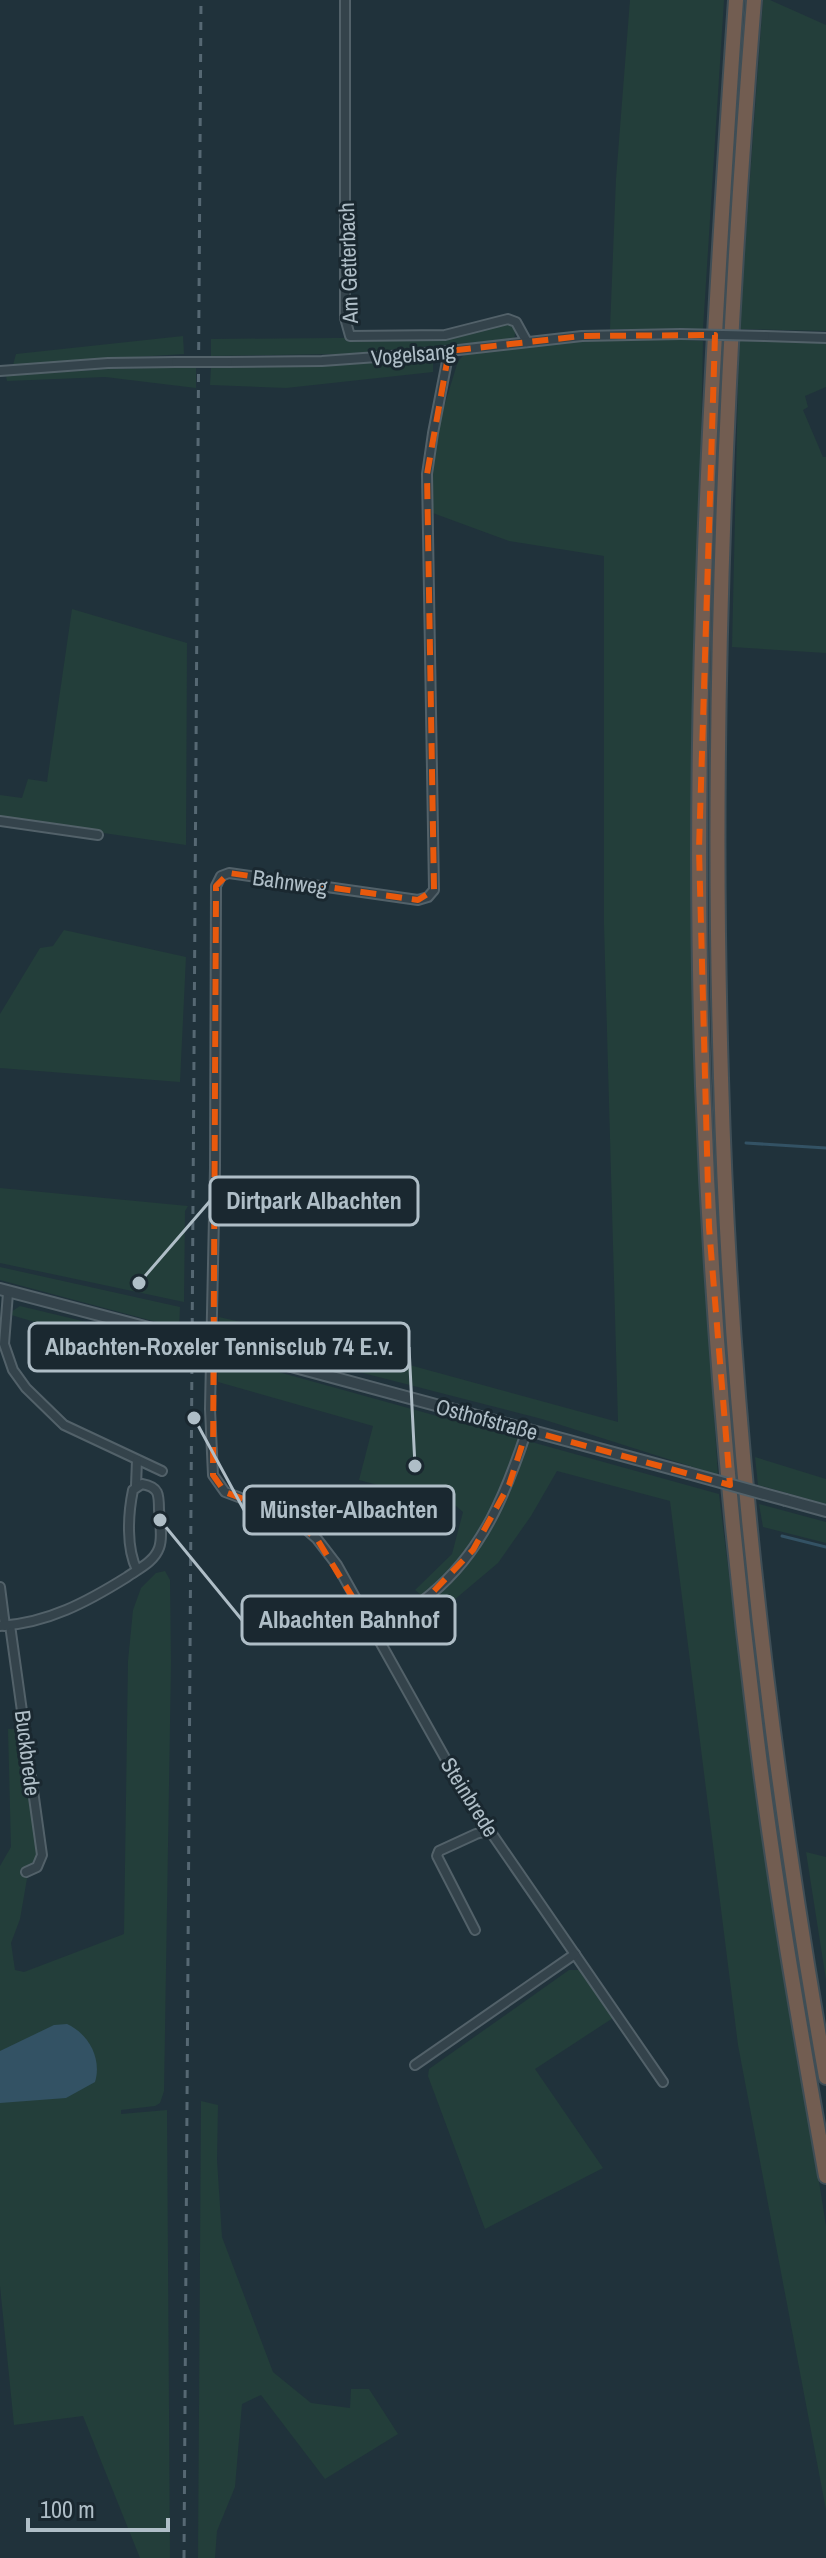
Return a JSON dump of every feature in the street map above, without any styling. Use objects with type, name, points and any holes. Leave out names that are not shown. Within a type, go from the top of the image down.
[{"type":"highway","points":[[736,0],[709,454],[702,646],[699,849],[705,1140],[720,1378],[747,1657],[777,1887],[826,2176]]},
{"type":"highway","points":[[754,0],[739,195],[720,618],[717,848],[721,1080],[737,1376],[752,1546],[773,1731],[826,2077]]},
{"type":"street","name":"Am Getterbach","points":[[345,0],[345,318],[350,336],[445,335],[508,319],[516,322],[527,342]]},
{"type":"street","name":"Vogelsang","points":[[0,371],[108,363],[322,361],[613,334],[826,338]]},
{"type":"street","name":"Bahnweg","points":[[225,1492],[213,1475],[210,1409],[216,886],[221,876],[229,873],[418,900],[428,897],[434,890],[427,474],[449,351]]},
{"type":"street","points":[[0,821],[98,835]]},
{"type":"street","points":[[3,1292],[2,1334],[7,1357],[26,1388],[64,1425],[162,1471]]},
{"type":"street","name":"Osthofstraße","points":[[3,1292],[232,1350],[826,1511]]},
{"type":"street","points":[[375,1634],[431,1594],[473,1550],[509,1485],[527,1430]]},
{"type":"street","points":[[137,1460],[136,1486],[131,1498],[130,1547],[137,1570]]},
{"type":"street","points":[[0,1587],[5,1626],[55,1616],[78,1606],[137,1570],[157,1552],[160,1540],[159,1495],[154,1487],[136,1486]]},
{"type":"street","name":"Steinbrede","points":[[225,1492],[288,1516],[317,1539],[337,1565],[468,1799],[663,2082]]},
{"type":"street","name":"Buckbrede","points":[[5,1626],[42,1855],[37,1867],[26,1872]]},
{"type":"street","points":[[475,1930],[437,1856],[439,1851],[490,1830]]},
{"type":"street","points":[[415,2065],[575,1954]]},
{"type":"highlighted area","points":[[715,335],[699,849],[709,1227],[730,1485],[527,1430],[509,1485],[473,1550],[431,1594],[375,1634],[317,1539],[288,1516],[225,1492],[213,1475],[216,886],[229,873],[418,900],[434,890],[427,474],[449,351],[582,336]]},
{"type":"green space","points":[[630,0],[724,0],[703,329],[610,329],[616,179]]},
{"type":"green space","points":[[763,0],[770,0],[826,25],[826,331],[739,329]]},
{"type":"green space","points":[[507,322],[516,329],[514,339],[343,354],[211,356],[211,339],[444,337]]},
{"type":"green space","points":[[183,336],[184,354],[13,365],[16,354]]},
{"type":"green space","points":[[646,338],[703,341],[693,847],[702,1227],[718,1475],[542,1419],[219,1336],[219,1317],[307,1337],[618,1422],[604,925],[604,556],[509,541],[430,512],[436,433],[458,361],[466,353]]},
{"type":"green space","points":[[739,341],[826,343],[826,387],[805,396],[808,407],[803,410],[823,457],[826,457],[826,653],[732,647]]},
{"type":"green space","points":[[433,357],[433,372],[286,388],[210,385],[211,367],[342,365]]},
{"type":"green space","points":[[196,367],[196,388],[105,377],[7,381],[6,376],[108,369]]},
{"type":"green space","points":[[72,609],[187,643],[186,845],[0,818],[0,795],[22,798],[28,779],[47,782]]},
{"type":"green space","points":[[64,930],[186,957],[180,1082],[0,1068],[0,1014],[40,948],[53,946]]},
{"type":"green space","points":[[0,1188],[188,1206],[185,1211],[184,1302],[0,1263]]},
{"type":"green space","points":[[0,1267],[180,1307],[179,1328],[0,1280]]},
{"type":"green space","points":[[20,1306],[178,1344],[177,1365],[8,1314]]},
{"type":"green space","points":[[217,1355],[719,1494],[749,1736],[826,2226],[826,2510],[738,2045],[670,1501],[557,1471],[531,1516],[498,1563],[441,1611],[415,1590],[452,1554],[463,1512],[456,1506],[359,1480],[373,1426],[218,1382]]},
{"type":"green space","points":[[755,1457],[826,1479],[826,1504],[758,1485]]},
{"type":"green space","points":[[759,1504],[826,1522],[826,1543],[763,1527]]},
{"type":"green space","points":[[165,1571],[170,1580],[171,1663],[164,2091],[160,2103],[155,2106],[121,2110],[121,2114],[167,2110],[170,2558],[140,2558],[83,2416],[14,2425],[0,2286],[0,1866],[11,1847],[8,1729],[20,1729],[37,1857],[29,1867],[20,1919],[11,1943],[15,1970],[24,1972],[124,1934],[128,1661],[133,1610],[141,1588],[156,1573]]},
{"type":"green space","points":[[806,1852],[826,1857],[826,1980]]},
{"type":"green space","points":[[569,1970],[579,1970],[613,2018],[535,2069],[603,2168],[485,2229],[428,2076],[429,2069]]},
{"type":"green space","points":[[201,2101],[218,2105],[217,2160],[222,2237],[273,2372],[311,2403],[350,2408],[351,2389],[369,2389],[398,2434],[325,2479],[261,2395],[242,2404],[235,2487],[217,2531],[215,2558],[198,2558]]},
{"type":"water","points":[[67,2024],[82,2034],[92,2048],[97,2065],[95,2082],[66,2098],[0,2103],[0,2051],[54,2025]]},
{"type":"waterway","points":[[746,1143],[826,1148]]},
{"type":"waterway","points":[[782,1536],[826,1547]]},
{"type":"railway","points":[[184,2558],[201,0]]},
{"type":"place","name":"Dirtpark Albachten","points":[[139,1283]]},
{"type":"place","name":"Münster-Albachten","points":[[194,1418]]},
{"type":"place","name":"Albachten-Roxeler Tennisclub 74 E.v.","points":[[415,1466]]},
{"type":"place","name":"Albachten Bahnhof","points":[[160,1520]]}]
